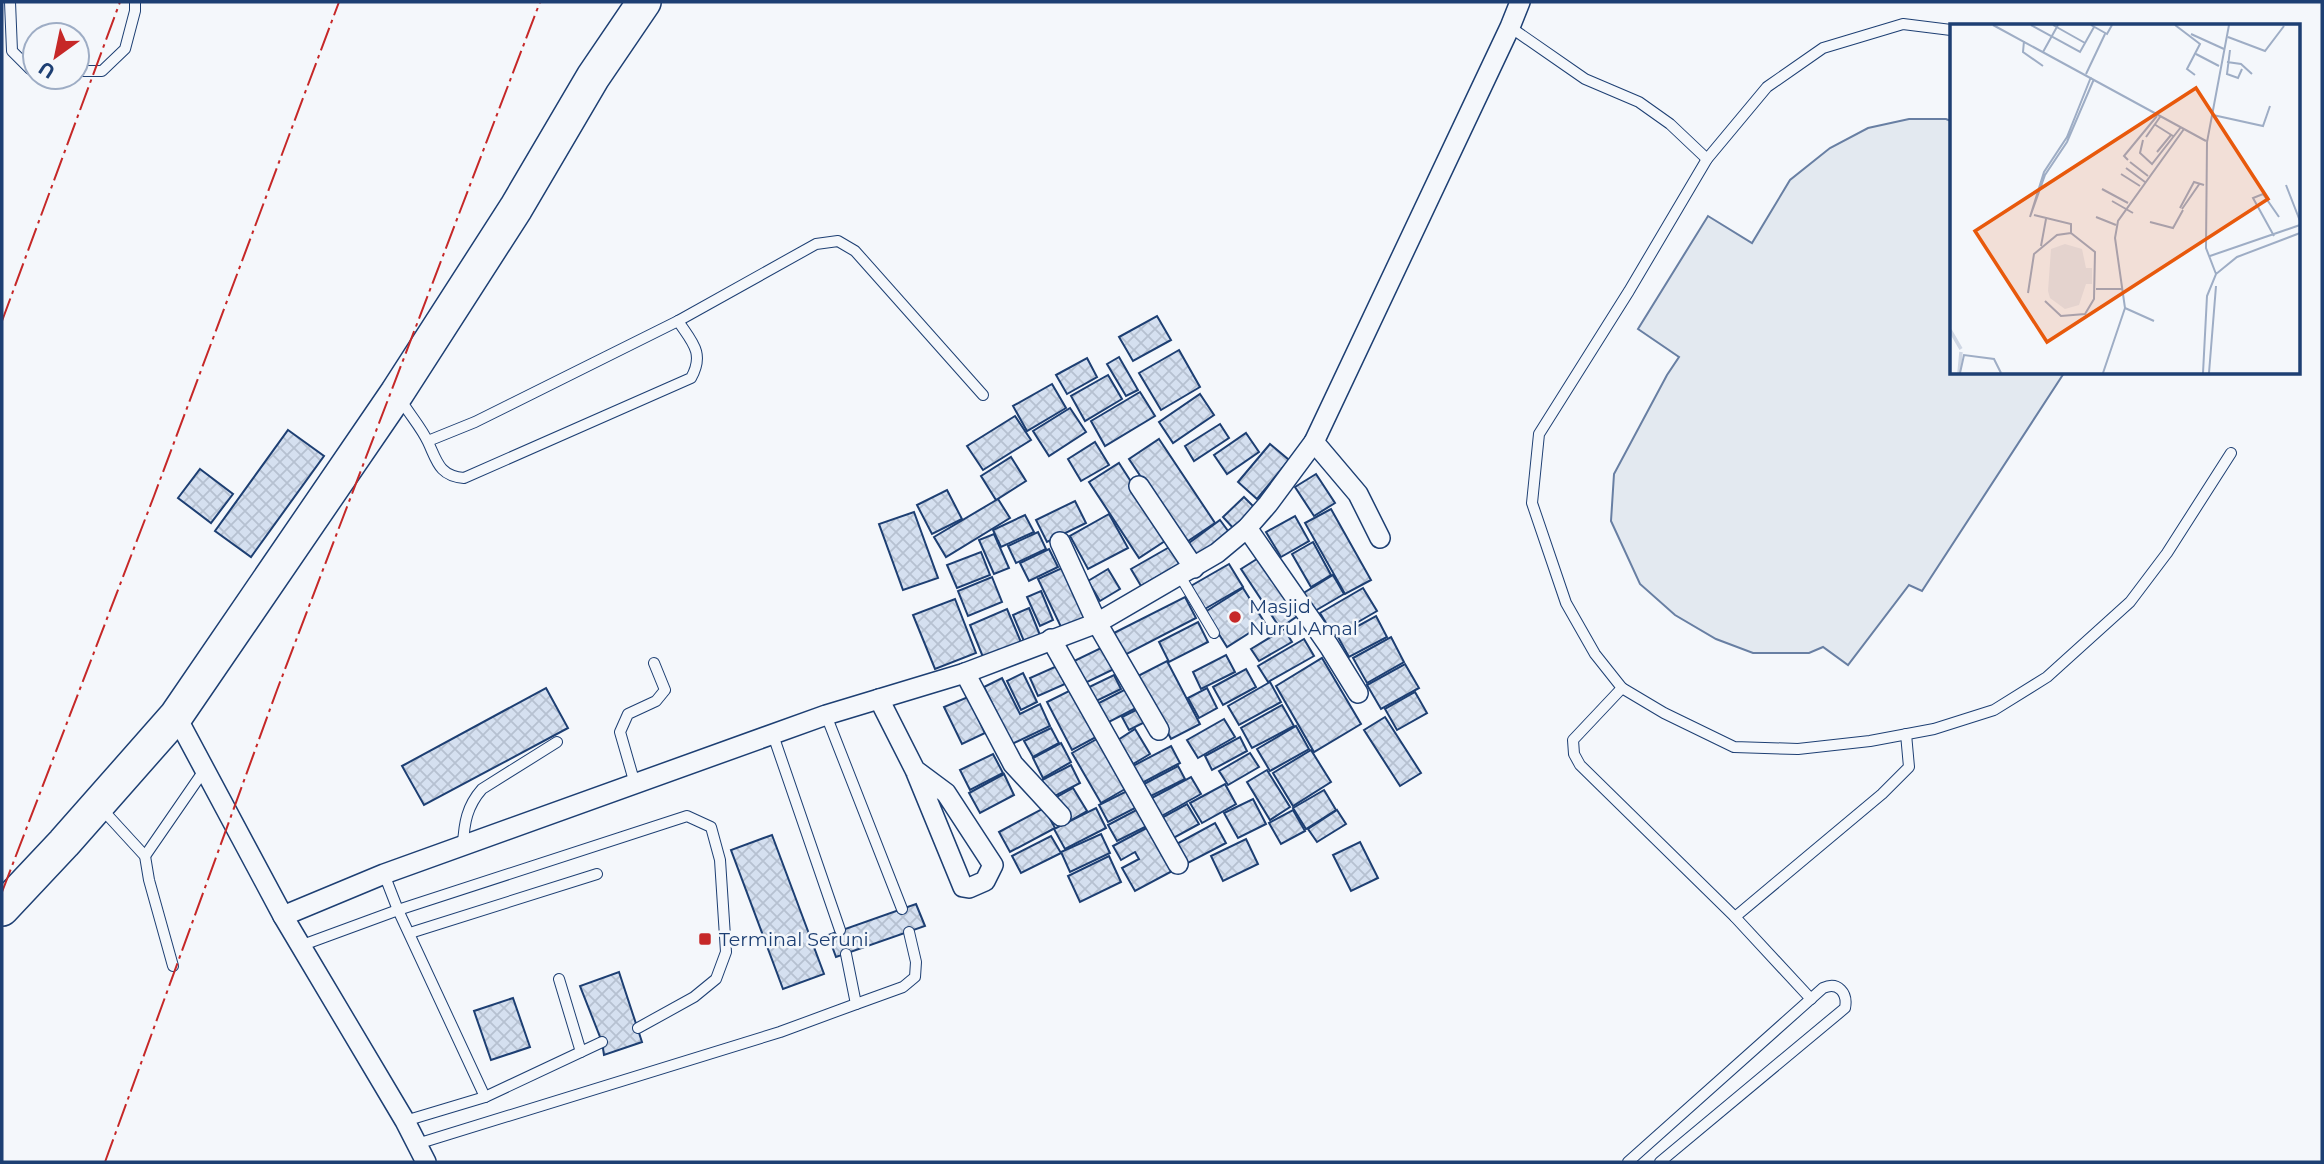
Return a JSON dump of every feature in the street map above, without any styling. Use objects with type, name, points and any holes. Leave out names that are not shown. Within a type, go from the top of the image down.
[{"type":"highway","points":[[6,897],[98,805],[176,716],[397,393],[516,208],[593,77],[644,2]]},
{"type":"street","points":[[283,916],[384,874],[826,715],[965,673],[1097,623],[1217,553],[1247,528],[1268,504],[1314,442],[1520,2]]},
{"type":"street","points":[[1314,442],[1358,494],[1380,538]]},
{"type":"street","points":[[1139,486],[1187,572]]},
{"type":"street","points":[[1247,528],[1359,692]]},
{"type":"street","points":[[1060,542],[1097,623],[1159,730]]},
{"type":"street","points":[[1051,639],[1178,864]]},
{"type":"street","points":[[965,673],[1013,764],[1061,816]]},
{"type":"street","points":[[879,699],[915,770],[964,887],[970,888],[985,881],[993,865],[961,814],[946,793],[915,770]]},
{"type":"street","points":[[176,716],[283,916],[405,1121],[426,1162]]},
{"type":"lane","points":[[10,2],[12,51],[21,60]]},
{"type":"lane","points":[[91,71],[102,71],[125,49],[135,2]]},
{"type":"lane","points":[[1950,30],[1903,24],[1823,48],[1767,87],[1707,159],[1629,291],[1539,434],[1532,503],[1566,603],[1595,654],[1622,688],[1664,713],[1734,747],[1798,748],[1870,741],[1934,729],[1994,710],[2047,677],[2130,602],[2167,553],[2231,453]]},
{"type":"lane","points":[[1510,27],[1585,79],[1639,102],[1670,124],[1707,159]]},
{"type":"lane","points":[[428,441],[475,422],[678,321],[816,244],[838,240],[855,251],[983,395]]},
{"type":"lane","points":[[397,393],[428,441],[432,456],[445,473],[464,478],[691,378],[698,365],[696,349],[678,321]]},
{"type":"lane","points":[[1187,572],[1214,633]]},
{"type":"lane","points":[[635,784],[620,732],[628,714],[656,701],[665,690],[654,663]]},
{"type":"lane","points":[[1622,688],[1573,740],[1574,754],[1580,765],[1735,917],[1811,999]]},
{"type":"lane","points":[[826,715],[902,909]]},
{"type":"lane","points":[[773,734],[840,930]]},
{"type":"lane","points":[[1735,917],[1882,794],[1909,767],[1906,734]]},
{"type":"lane","points":[[463,846],[464,818],[482,789],[557,742]]},
{"type":"lane","points":[[145,856],[205,769]]},
{"type":"lane","points":[[98,805],[145,856],[173,966]]},
{"type":"lane","points":[[300,946],[398,910],[687,816],[711,828],[720,860],[726,952],[716,979],[694,997],[638,1028]]},
{"type":"lane","points":[[384,874],[485,1097]]},
{"type":"lane","points":[[410,933],[597,874]]},
{"type":"lane","points":[[417,1144],[780,1032],[903,987],[915,977],[916,961],[909,932]]},
{"type":"lane","points":[[846,954],[856,1004]]},
{"type":"lane","points":[[559,979],[581,1052]]},
{"type":"lane","points":[[1628,1162],[1811,999],[1829,985],[1844,992],[1845,1008],[1660,1162]]},
{"type":"lane","points":[[405,1121],[485,1097],[602,1042]]},
{"type":"shaded area","points":[[1909,119],[1950,121],[1950,374],[2063,374],[1922,591],[1909,585],[1848,665],[1823,647],[1809,653],[1753,653],[1716,639],[1675,615],[1640,584],[1611,521],[1614,474],[1679,357],[1638,329],[1708,216],[1752,243],[1790,180],[1830,148],[1868,128]]},
{"type":"building","points":[[1157,316],[1171,340],[1133,361],[1119,337]]},
{"type":"building","points":[[1179,350],[1200,387],[1161,410],[1139,373]]},
{"type":"building","points":[[1119,357],[1138,390],[1126,396],[1107,364]]},
{"type":"building","points":[[1087,358],[1097,377],[1067,394],[1056,375]]},
{"type":"building","points":[[1108,375],[1122,399],[1085,421],[1071,396]]},
{"type":"building","points":[[1052,384],[1066,408],[1027,431],[1013,406]]},
{"type":"building","points":[[1140,392],[1155,416],[1105,446],[1091,421]]},
{"type":"building","points":[[1200,394],[1214,415],[1173,443],[1159,422]]},
{"type":"building","points":[[1070,408],[1086,432],[1049,456],[1033,431]]},
{"type":"building","points":[[1015,416],[1031,440],[983,470],[967,446]]},
{"type":"building","points":[[1220,424],[1229,438],[1194,461],[1185,446]]},
{"type":"building","points":[[288,430],[324,456],[251,557],[215,531]]},
{"type":"building","points":[[1246,433],[1259,452],[1227,474],[1214,455]]},
{"type":"building","points":[[1159,439],[1215,523],[1185,543],[1129,459]]},
{"type":"building","points":[[1095,442],[1109,465],[1081,481],[1068,459]]},
{"type":"building","points":[[1270,444],[1289,460],[1257,499],[1238,482]]},
{"type":"building","points":[[1011,457],[1026,481],[996,500],[981,476]]},
{"type":"building","points":[[1119,463],[1168,539],[1139,558],[1089,482]]},
{"type":"building","points":[[200,469],[233,494],[211,523],[178,498]]},
{"type":"building","points":[[1316,474],[1335,503],[1314,516],[1295,487]]},
{"type":"building","points":[[947,490],[962,519],[932,534],[917,505]]},
{"type":"building","points":[[1244,497],[1257,510],[1235,530],[1223,517]]},
{"type":"building","points":[[998,499],[1010,518],[946,557],[934,537]]},
{"type":"building","points":[[1075,501],[1086,523],[1047,542],[1036,520]]},
{"type":"building","points":[[1331,509],[1371,580],[1345,594],[1305,523]]},
{"type":"building","points":[[914,512],[938,578],[903,590],[879,524]]},
{"type":"building","points":[[1109,514],[1128,548],[1088,569],[1070,536]]},
{"type":"building","points":[[1025,515],[1034,532],[1001,547],[993,530]]},
{"type":"building","points":[[1295,516],[1309,541],[1281,557],[1266,532]]},
{"type":"building","points":[[1220,520],[1231,535],[1196,561],[1185,546]]},
{"type":"building","points":[[1038,532],[1046,549],[1016,563],[1008,546]]},
{"type":"building","points":[[994,534],[1009,568],[994,574],[979,540]]},
{"type":"building","points":[[1313,542],[1331,575],[1311,587],[1292,554]]},
{"type":"building","points":[[1173,545],[1183,562],[1141,586],[1131,569]]},
{"type":"building","points":[[1049,549],[1058,567],[1029,581],[1020,563]]},
{"type":"building","points":[[981,552],[990,575],[957,588],[947,565]]},
{"type":"building","points":[[1260,557],[1299,615],[1280,628],[1241,569]]},
{"type":"building","points":[[1229,564],[1243,587],[1203,610],[1189,587]]},
{"type":"building","points":[[1062,568],[1086,618],[1062,629],[1038,579]]},
{"type":"building","points":[[1108,569],[1120,589],[1100,601],[1088,581]]},
{"type":"building","points":[[1333,575],[1344,594],[1308,615],[1297,597]]},
{"type":"building","points":[[992,577],[1002,602],[968,616],[958,591]]},
{"type":"building","name":"Masjid Nurul Amal","points":[[1243,588],[1265,623],[1227,647],[1205,612]]},
{"type":"building","points":[[1363,588],[1377,611],[1334,636],[1320,613]]},
{"type":"building","points":[[1041,591],[1053,620],[1040,626],[1027,597]]},
{"type":"building","points":[[1185,597],[1196,618],[1119,658],[1108,636]]},
{"type":"building","points":[[955,599],[976,653],[935,669],[913,615]]},
{"type":"building","points":[[1029,608],[1042,640],[1026,646],[1013,615]]},
{"type":"building","points":[[1007,609],[1023,647],[985,662],[970,625]]},
{"type":"building","points":[[1376,616],[1387,637],[1349,657],[1338,637]]},
{"type":"building","points":[[1198,622],[1208,642],[1169,662],[1159,642]]},
{"type":"building","points":[[1284,629],[1292,642],[1259,661],[1251,649]]},
{"type":"building","points":[[1391,637],[1404,662],[1367,683],[1353,658]]},
{"type":"building","points":[[1304,639],[1314,656],[1268,682],[1258,666]]},
{"type":"building","points":[[1103,647],[1114,669],[1081,685],[1070,663]]},
{"type":"building","points":[[1226,655],[1235,672],[1201,689],[1193,672]]},
{"type":"building","points":[[1322,658],[1361,724],[1314,752],[1276,686]]},
{"type":"building","points":[[1167,661],[1200,724],[1171,739],[1138,676]]},
{"type":"building","points":[[1405,664],[1419,688],[1381,709],[1367,685]]},
{"type":"building","points":[[1057,666],[1065,684],[1038,696],[1030,678]]},
{"type":"building","points":[[1246,669],[1256,687],[1223,705],[1213,687]]},
{"type":"building","points":[[1023,673],[1037,702],[1021,710],[1007,681]]},
{"type":"building","points":[[1114,675],[1121,689],[1090,704],[1083,690]]},
{"type":"building","points":[[1002,678],[1020,714],[1040,704],[1050,726],[1012,744],[984,687]]},
{"type":"building","points":[[1270,682],[1281,702],[1239,725],[1228,706]]},
{"type":"building","points":[[546,688],[568,728],[424,805],[402,766]]},
{"type":"building","points":[[1128,688],[1138,707],[1107,723],[1097,704]]},
{"type":"building","points":[[1207,688],[1217,708],[1199,718],[1188,698]]},
{"type":"building","points":[[1073,689],[1098,736],[1072,750],[1047,702]]},
{"type":"building","points":[[1415,692],[1427,713],[1397,730],[1385,709]]},
{"type":"building","points":[[968,697],[985,733],[962,744],[944,707]]},
{"type":"building","points":[[1282,705],[1294,726],[1252,748],[1241,728]]},
{"type":"building","points":[[1144,706],[1151,719],[1129,730],[1122,717]]},
{"type":"building","points":[[1385,717],[1421,773],[1400,786],[1364,730]]},
{"type":"building","points":[[1224,719],[1235,737],[1198,758],[1187,740]]},
{"type":"building","points":[[1296,726],[1309,749],[1270,771],[1257,749]]},
{"type":"building","points":[[1051,728],[1059,743],[1033,757],[1024,741]]},
{"type":"building","points":[[1135,729],[1150,754],[1133,764],[1118,740]]},
{"type":"building","points":[[1104,735],[1132,785],[1101,803],[1072,753]]},
{"type":"building","points":[[1240,737],[1247,751],[1212,770],[1205,756]]},
{"type":"building","points":[[1061,743],[1071,762],[1043,778],[1033,758]]},
{"type":"building","points":[[1171,746],[1180,763],[1140,784],[1131,767]]},
{"type":"building","points":[[1311,750],[1331,782],[1293,806],[1273,773]]},
{"type":"building","points":[[1250,753],[1259,767],[1228,785],[1219,771]]},
{"type":"building","points":[[993,754],[1003,773],[970,790],[960,770]]},
{"type":"building","points":[[1071,765],[1080,783],[1051,798],[1042,780]]},
{"type":"building","points":[[1178,766],[1185,779],[1151,796],[1144,784]]},
{"type":"building","points":[[1267,770],[1290,807],[1270,820],[1247,782]]},
{"type":"building","points":[[1004,774],[1014,795],[980,813],[969,793]]},
{"type":"building","points":[[1191,777],[1201,794],[1158,818],[1148,800]]},
{"type":"building","points":[[1225,784],[1236,804],[1202,823],[1190,803]]},
{"type":"building","points":[[1073,788],[1087,811],[1068,822],[1055,798]]},
{"type":"building","points":[[1133,788],[1141,805],[1108,822],[1099,805]]},
{"type":"building","points":[[1324,790],[1336,810],[1306,829],[1293,808]]},
{"type":"building","points":[[1253,799],[1266,824],[1238,838],[1224,813]]},
{"type":"building","points":[[1187,804],[1199,824],[1168,841],[1156,821]]},
{"type":"building","points":[[1142,807],[1151,824],[1117,841],[1108,825]]},
{"type":"building","points":[[1044,808],[1055,828],[1010,852],[999,832]]},
{"type":"building","points":[[1096,808],[1106,828],[1065,849],[1054,829]]},
{"type":"building","points":[[1293,810],[1305,831],[1281,844],[1269,823]]},
{"type":"building","points":[[1337,810],[1346,824],[1317,842],[1308,829]]},
{"type":"building","points":[[1215,823],[1226,843],[1184,865],[1173,846]]},
{"type":"building","points":[[1152,825],[1176,869],[1135,891],[1122,868],[1139,859],[1135,852],[1121,860],[1113,846]]},
{"type":"building","points":[[1101,834],[1110,853],[1070,872],[1061,852]]},
{"type":"building","points":[[772,835],[824,974],[783,989],[731,850]]},
{"type":"building","points":[[1051,836],[1061,853],[1021,873],[1012,856]]},
{"type":"building","points":[[1246,839],[1258,864],[1223,881],[1211,856]]},
{"type":"building","points":[[1360,842],[1378,878],[1351,891],[1333,855]]},
{"type":"building","points":[[1109,856],[1121,882],[1080,902],[1068,876]]},
{"type":"building","points":[[916,904],[925,926],[836,957],[828,935]]},
{"type":"building","points":[[619,972],[642,1042],[604,1055],[602,1042],[580,986]]},
{"type":"building","points":[[513,998],[530,1047],[491,1060],[474,1011]]},
{"type":"power","points":[[2,321],[120,2]]},
{"type":"power","points":[[2,892],[339,2]]},
{"type":"power","points":[[105,1162],[277,690],[540,2]]},
{"type":"place","name":"Masjid Nurul Amal","points":[[1235,617]]},
{"type":"place","name":"Terminal Seruni","points":[[705,939]]}]
